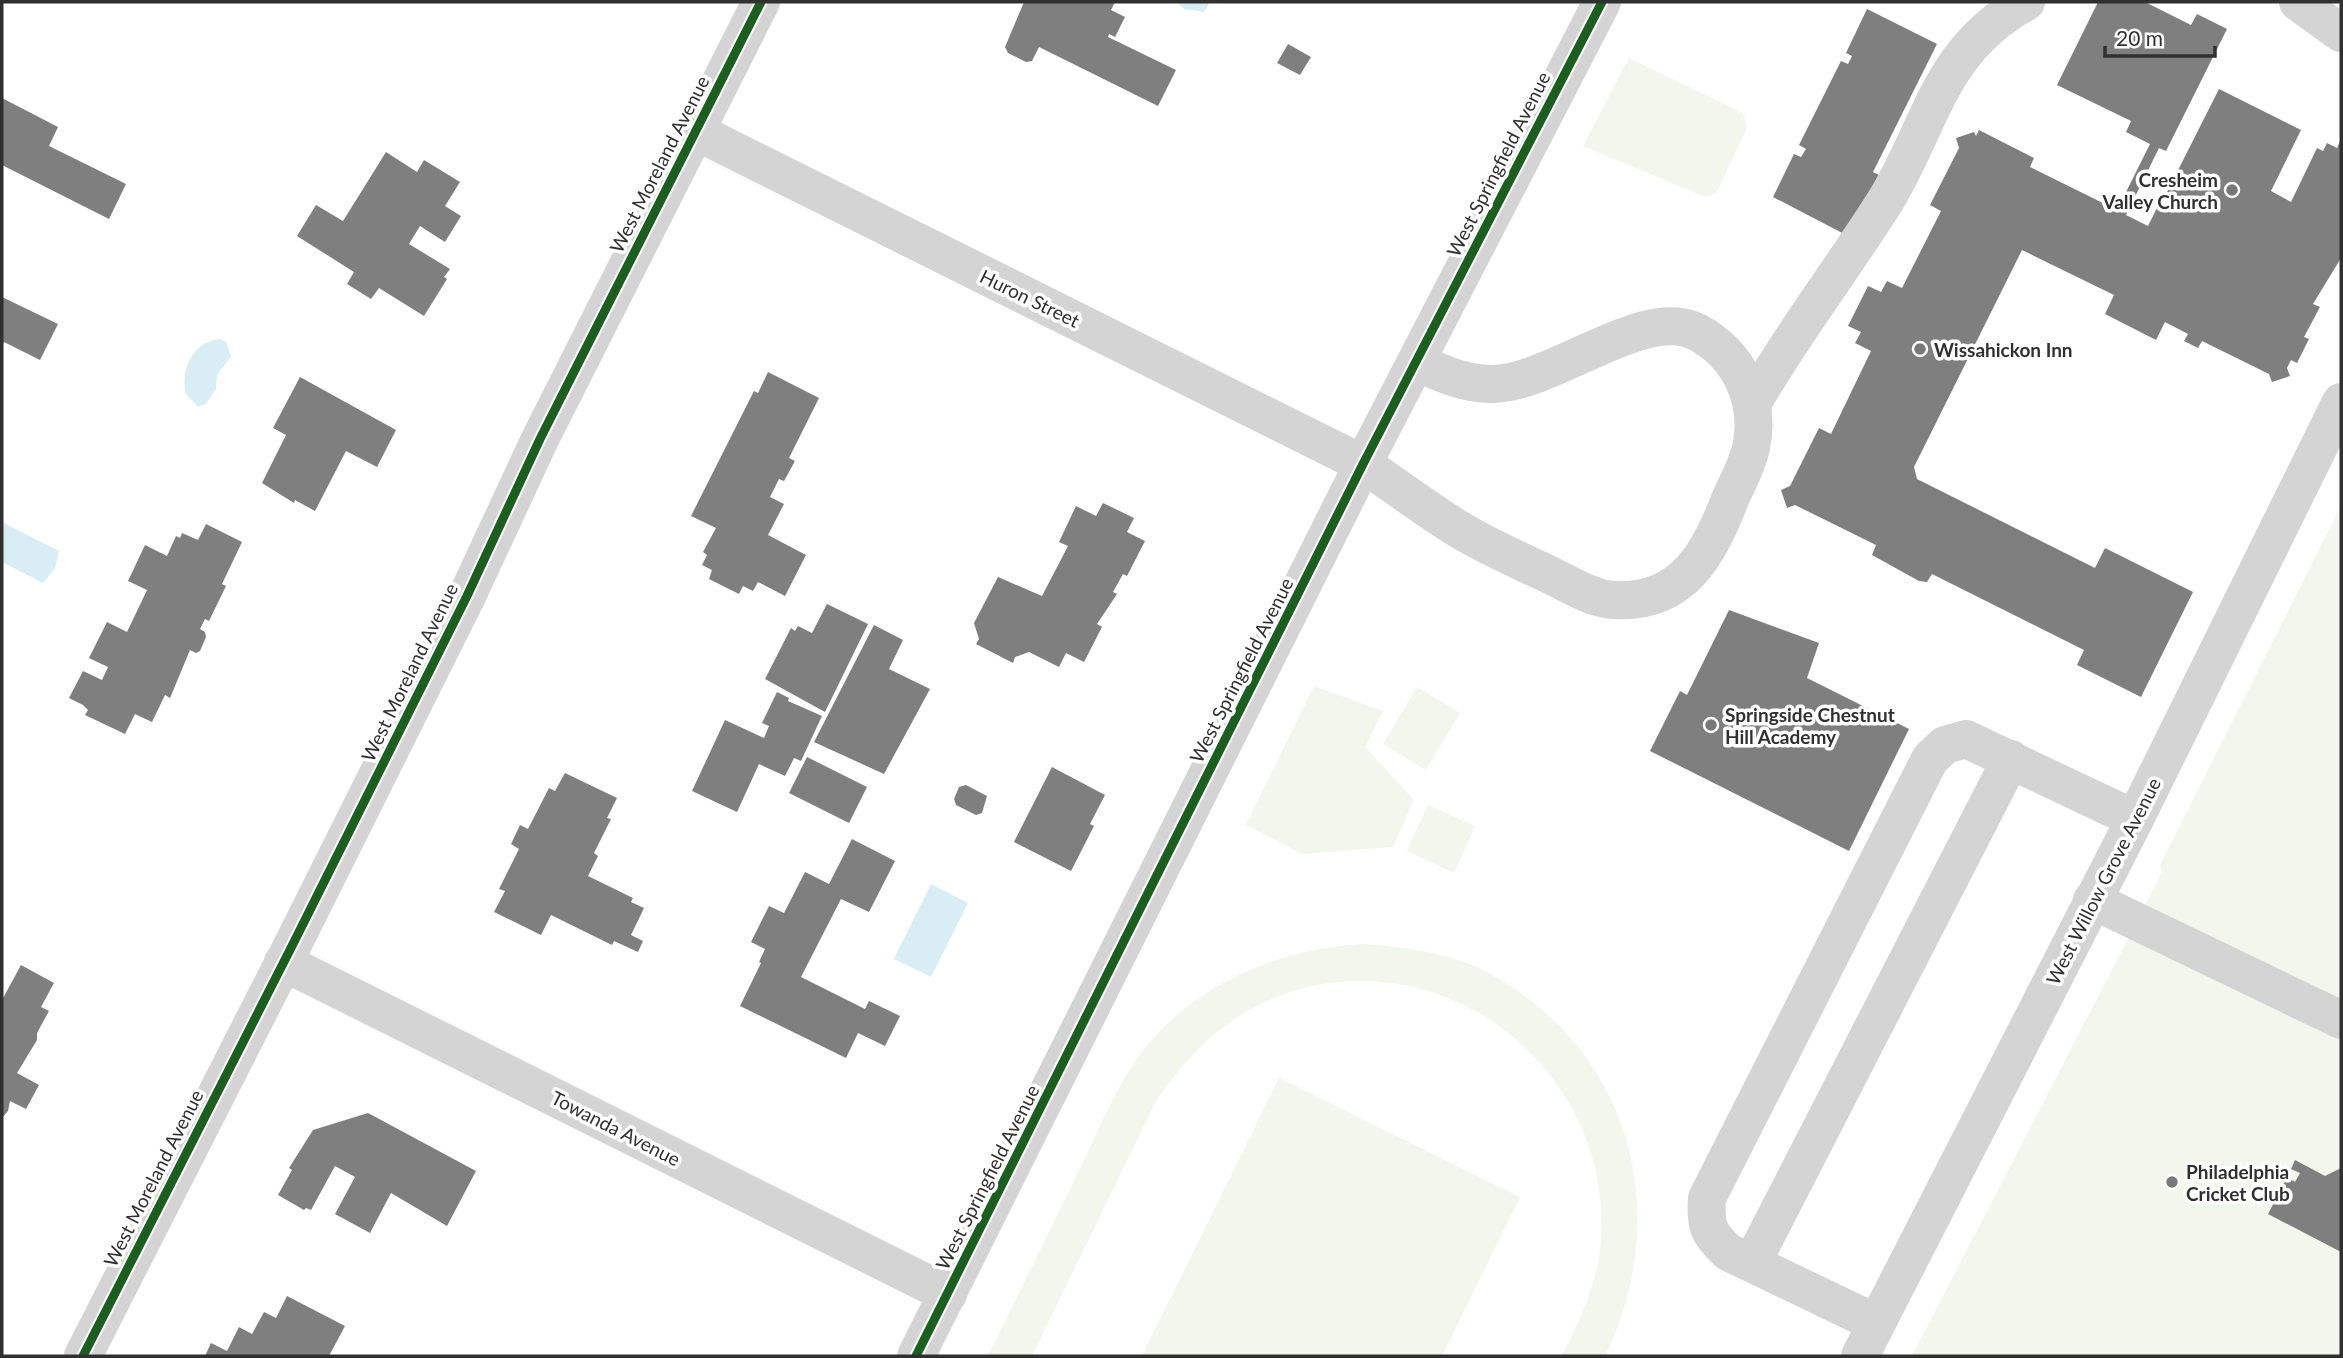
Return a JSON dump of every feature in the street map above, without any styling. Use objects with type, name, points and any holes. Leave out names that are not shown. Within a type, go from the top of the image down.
[{"type":"street","name":"West Moreland Avenue","points":[[83,1356],[284,962],[467,596],[564,392],[761,2]]},
{"type":"street","name":"West Springfield Avenue","points":[[916,1356],[1363,464],[1602,2]]},
{"type":"street","points":[[1752,404],[1782,351],[1886,200],[1937,95],[1968,44],[2026,2]]},
{"type":"street","points":[[2298,2],[2341,33]]},
{"type":"street","name":"Huron Street","points":[[697,132],[1363,464],[1487,545],[1587,593],[1611,600],[1636,599],[1665,589],[1687,575],[1712,545],[1751,450],[1754,423],[1752,404]]},
{"type":"street","points":[[1416,362],[1460,381],[1493,384],[1546,371],[1623,337],[1673,326],[1695,331],[1730,358],[1741,373],[1752,404]]},
{"type":"street","name":"West Willow Grove Avenue","points":[[1868,1340],[2135,819],[2341,402]]},
{"type":"street","points":[[1868,1340],[1752,1264],[1728,1252],[1710,1235],[1706,1217],[1707,1198],[1930,760],[1945,745],[1966,739],[2135,819]]},
{"type":"street","points":[[1752,1264],[2011,759]]},
{"type":"street","points":[[2092,900],[2341,1020]]},
{"type":"street","name":"Towanda Avenue","points":[[284,962],[948,1294]]},
{"type":"shaded area","points":[[1629,58],[1743,113],[1747,128],[1716,193],[1705,197],[1583,146]]},
{"type":"shaded area","name":"Philadelphia Cricket Club","points":[[2341,506],[2341,1356],[1912,1356],[2144,908],[2162,872],[2160,865]]},
{"type":"shaded area","points":[[1314,686],[1383,711],[1365,747],[1414,800],[1393,847],[1302,854],[1246,825]]},
{"type":"shaded area","points":[[1417,687],[1460,713],[1426,770],[1383,744]]},
{"type":"shaded area","points":[[1428,805],[1475,826],[1454,873],[1407,851]]},
{"type":"shaded area","points":[[1361,944],[1411,949],[1444,956],[1460,960],[1490,974],[1539,1007],[1578,1046],[1607,1092],[1627,1141],[1636,1193],[1636,1248],[1626,1302],[1605,1356],[1562,1356],[1592,1286],[1601,1241],[1596,1173],[1574,1113],[1538,1061],[1490,1020],[1434,993],[1372,981],[1308,987],[1244,1013],[1206,1042],[1184,1065],[1155,1103],[1032,1356],[988,1356],[1116,1094],[1146,1047],[1167,1024],[1191,1004],[1243,973],[1300,953]]},
{"type":"shaded area","points":[[1279,1078],[1520,1197],[1442,1356],[1142,1356]]},
{"type":"water","points":[[1177,2],[1210,2],[1204,12],[1184,9]]},
{"type":"water","points":[[220,339],[226,342],[231,356],[217,375],[216,389],[206,404],[198,407],[186,394],[187,367],[202,345]]},
{"type":"water","points":[[2,522],[59,551],[55,568],[43,583],[2,562]]},
{"type":"water","points":[[931,884],[968,903],[931,977],[894,959]]},
{"type":"building","points":[[1024,2],[1115,2],[1111,10],[1125,17],[1115,37],[1109,34],[1108,37],[1176,70],[1158,106],[1039,47],[1032,61],[1026,62],[1008,53],[1005,47]]},
{"type":"building","name":"Wissahickon Inn","points":[[2098,2],[2145,2],[2191,25],[2197,14],[2227,29],[2166,151],[2159,148],[2126,215],[2148,226],[2157,208],[2163,211],[2169,200],[2164,198],[2219,89],[2301,130],[2271,191],[2291,202],[2317,148],[2323,151],[2327,143],[2337,148],[2341,139],[2341,258],[2313,304],[2320,307],[2304,337],[2309,339],[2297,363],[2291,360],[2287,368],[2290,376],[2272,382],[2269,374],[2202,341],[2198,348],[2184,341],[2188,334],[2165,322],[2156,340],[2105,314],[2114,295],[2022,250],[1914,467],[1917,479],[2095,568],[2105,548],[2193,592],[2141,697],[2077,665],[2084,650],[1932,574],[1927,582],[1919,581],[1872,555],[1876,545],[1795,505],[1787,508],[1781,490],[1790,486],[1819,428],[1831,434],[1871,351],[1855,343],[1861,332],[1848,326],[1868,286],[1881,292],[1887,281],[1902,288],[1941,211],[1930,205],[1959,148],[1956,138],[1974,132],[1976,136],[1979,130],[2034,158],[2030,167],[2117,210],[2150,144],[2126,132],[2131,121],[2057,85]]},
{"type":"building","points":[[1867,9],[1937,44],[1873,172],[1881,176],[1850,237],[1773,197],[1794,154],[1801,157],[1806,149],[1799,145],[1841,61],[1848,64],[1852,56],[1846,53]]},
{"type":"building","points":[[1288,44],[1311,57],[1300,75],[1277,63]]},
{"type":"building","points":[[2,98],[58,127],[49,146],[126,184],[109,219],[2,165]]},
{"type":"building","points":[[386,152],[417,172],[424,160],[460,182],[445,206],[461,216],[445,242],[420,226],[409,244],[450,269],[444,277],[447,279],[424,316],[379,288],[371,299],[347,284],[354,272],[297,236],[316,205],[343,221]]},
{"type":"building","points":[[2,297],[58,324],[40,360],[4,342],[2,346]]},
{"type":"building","points":[[768,372],[819,398],[789,458],[795,461],[784,481],[779,479],[770,497],[784,504],[768,535],[806,555],[785,596],[758,582],[753,591],[743,586],[739,594],[709,579],[712,570],[702,565],[707,555],[703,552],[716,528],[691,516],[754,391],[758,393]]},
{"type":"building","points":[[300,377],[396,430],[377,467],[346,451],[315,511],[295,500],[294,503],[262,483],[286,435],[273,428]]},
{"type":"building","points":[[1103,503],[1134,518],[1127,532],[1145,541],[1127,576],[1123,574],[1113,592],[1117,594],[1097,624],[1102,627],[1084,662],[1066,653],[1059,667],[1029,652],[1015,657],[1013,663],[976,644],[979,639],[974,623],[998,577],[1042,596],[1068,546],[1059,542],[1076,506],[1096,516]]},
{"type":"building","points":[[206,524],[242,542],[222,584],[226,586],[209,621],[205,619],[200,629],[205,632],[206,637],[200,651],[196,653],[190,650],[170,698],[165,695],[152,722],[135,714],[125,734],[85,715],[88,710],[69,698],[83,671],[102,680],[108,667],[89,658],[107,622],[127,632],[147,590],[128,581],[145,545],[167,556],[176,536],[180,538],[182,533],[198,540]]},
{"type":"building","points":[[827,604],[868,624],[825,712],[765,679],[791,628],[795,631],[798,626],[812,633]]},
{"type":"building","points":[[1729,610],[1819,643],[1807,678],[1909,729],[1849,851],[1650,751],[1680,691],[1687,695]]},
{"type":"building","points":[[874,625],[903,640],[889,669],[930,689],[884,774],[814,742]]},
{"type":"building","points":[[777,692],[789,698],[788,701],[822,716],[801,761],[794,758],[785,776],[759,764],[737,812],[692,791],[725,720],[764,738],[769,726],[762,723]]},
{"type":"building","points":[[807,757],[867,787],[849,823],[789,793]]},
{"type":"building","points":[[1052,767],[1105,795],[1090,824],[1094,826],[1071,871],[1014,842]]},
{"type":"building","points":[[565,773],[617,798],[607,818],[611,819],[594,853],[598,856],[588,876],[633,898],[631,902],[644,908],[631,935],[643,941],[638,952],[614,941],[612,945],[551,915],[541,935],[494,912],[505,891],[499,889],[519,849],[511,844],[520,825],[528,829],[549,788],[555,791]]},
{"type":"building","points":[[966,785],[987,796],[982,813],[976,815],[956,805],[954,799],[959,787]]},
{"type":"building","points":[[852,839],[895,861],[869,912],[841,899],[801,977],[865,1009],[869,1001],[900,1016],[885,1046],[858,1033],[846,1058],[740,1006],[761,963],[759,962],[765,949],[751,942],[769,906],[784,913],[805,872],[829,884]]},
{"type":"building","points":[[21,965],[54,983],[41,1007],[49,1011],[37,1033],[37,1040],[17,1073],[39,1085],[26,1109],[10,1101],[8,1111],[2,1118],[2,1000]]},
{"type":"building","points":[[368,1113],[476,1171],[447,1226],[391,1193],[370,1233],[335,1214],[355,1177],[335,1166],[311,1210],[304,1210],[278,1195],[292,1170],[289,1168],[313,1130]]},
{"type":"building","points":[[2295,1160],[2325,1176],[2341,1168],[2341,1252],[2268,1214],[2287,1177],[2295,1182],[2300,1173],[2291,1169]]},
{"type":"building","points":[[287,1296],[345,1326],[329,1356],[205,1356],[211,1343],[227,1351],[239,1327],[252,1334],[264,1312],[276,1318]]},
{"type":"cycle path","points":[[83,1356],[293,944],[467,596],[540,439],[761,2]]},
{"type":"cycle path","points":[[916,1356],[1363,464],[1602,2]]},
{"type":"place","name":"Cresheim Valley Church","points":[[2232,190]]},
{"type":"place","name":"Wissahickon Inn","points":[[1920,349]]},
{"type":"place","name":"Springside Chestnut Hill Academy","points":[[1711,725]]},
{"type":"place","name":"Philadelphia Cricket Club","points":[[2172,1182]]}]
